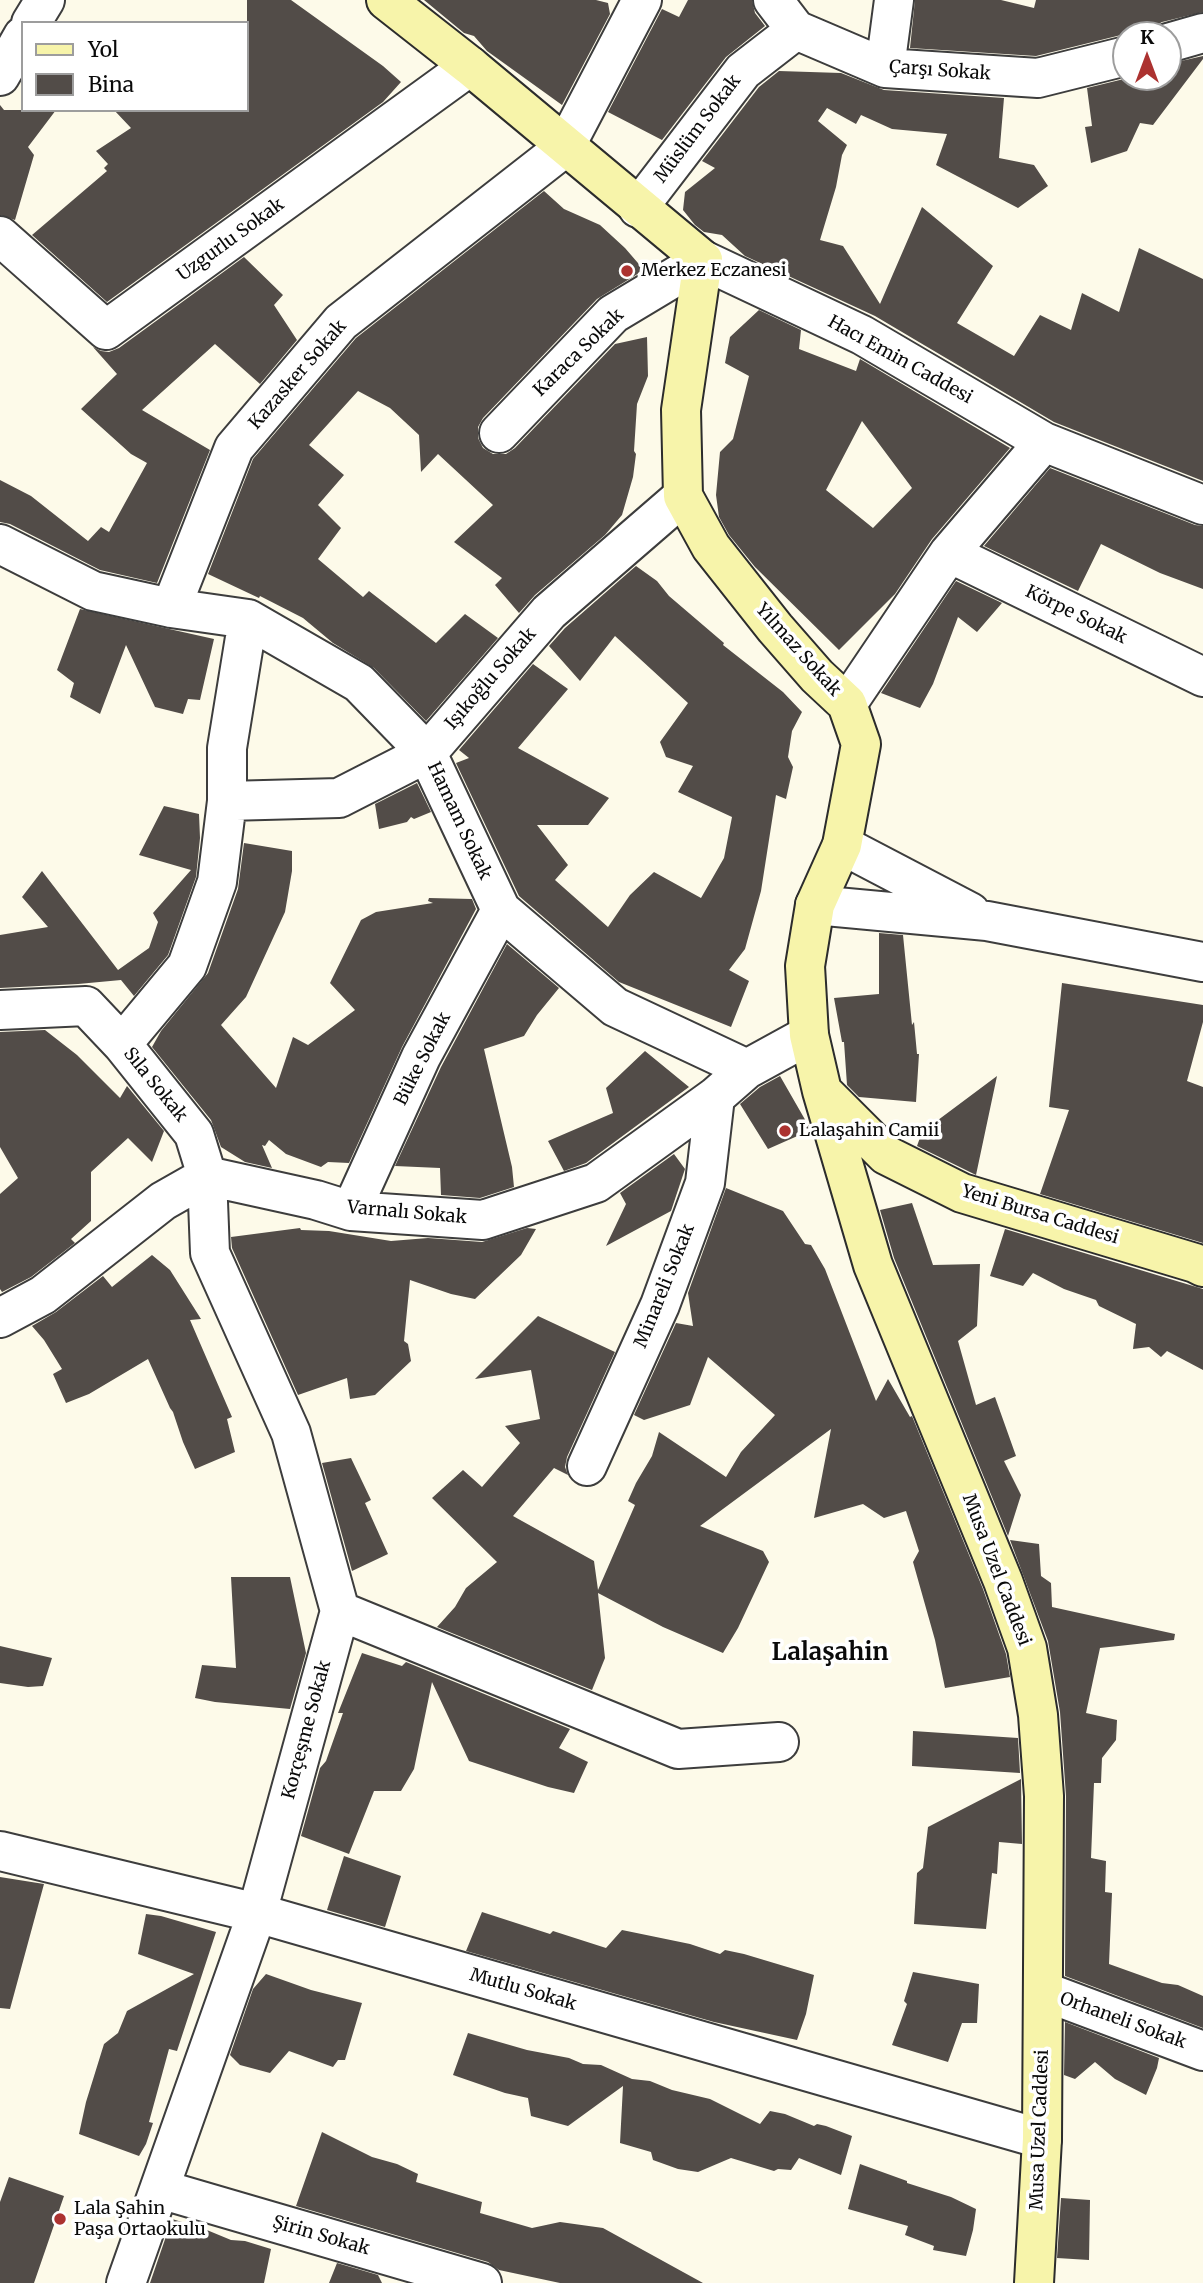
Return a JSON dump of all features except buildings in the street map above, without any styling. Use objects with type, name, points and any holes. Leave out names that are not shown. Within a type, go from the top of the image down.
[{"type":"main road","name":"Hacı Emin Caddesi","points":[[386,0],[470,66],[703,260]]},
{"type":"main road","name":"Yılmaz Sokak","points":[[703,260],[681,410],[683,496],[711,547],[775,628],[817,676],[847,704],[861,744],[842,845],[815,905],[805,966],[809,1035],[822,1091]]},
{"type":"main road","name":"Yeni Bursa Caddesi","points":[[822,1091],[886,1155],[962,1192],[1200,1258]]},
{"type":"main road","name":"Musa Uzel Caddesi","points":[[822,1091],[873,1265],[1003,1581],[1027,1648],[1038,1715],[1044,1796],[1042,2139],[1034,2283]]},
{"type":"street","points":[[32,21],[44,0]]},
{"type":"street","points":[[565,147],[642,0]]},
{"type":"street","name":"Çarşı Sokak","points":[[772,0],[796,30],[885,68],[1038,78],[1112,60]]},
{"type":"street","points":[[885,68],[894,0]]},
{"type":"street","name":"Müslüm Sokak","points":[[638,208],[743,71],[796,30]]},
{"type":"street","points":[[1182,39],[1203,33]]},
{"type":"street","points":[[0,76],[21,39]]},
{"type":"street","name":"Uzgurlu Sokak","points":[[0,236],[106,330],[470,66]]},
{"type":"street","name":"Kazasker Sokak","points":[[171,608],[234,448],[341,322],[565,147]]},
{"type":"street","name":"Karaca Sokak","points":[[499,433],[613,314],[703,260]]},
{"type":"street","name":"Hacı Emin Caddesi","points":[[703,260],[862,335],[1044,442],[1203,505]]},
{"type":"street","points":[[847,704],[949,553],[1044,442]]},
{"type":"street","name":"Işıkoğlu Sokak","points":[[227,801],[338,798],[427,753],[549,612],[683,496]]},
{"type":"street","name":"Hamam Sokak","points":[[0,544],[93,590],[171,608],[248,619],[359,683],[427,753],[502,911],[615,1007],[747,1069]]},
{"type":"street","name":"Körpe Sokak","points":[[949,553],[1203,677]]},
{"type":"street","points":[[122,1044],[187,966],[217,882],[227,801],[227,748],[248,619]]},
{"type":"street","points":[[842,845],[987,921]]},
{"type":"street","points":[[815,905],[987,921],[1203,962]]},
{"type":"street","name":"Büke Sokak","points":[[351,1211],[421,1057],[502,911]]},
{"type":"street","name":"Sıla Sokak","points":[[0,1010],[86,1006],[122,1044],[194,1134],[207,1175]]},
{"type":"street","name":"Varnalı Sokak","points":[[207,1175],[316,1200],[351,1211],[483,1220],[596,1183],[715,1097],[747,1069],[809,1035]]},
{"type":"street","name":"Minareli Sokak","points":[[587,1466],[660,1305],[705,1183],[715,1097]]},
{"type":"street","points":[[0,1318],[43,1295],[163,1201],[207,1175],[210,1253],[291,1433],[340,1611],[678,1749],[779,1742]]},
{"type":"street","name":"Korçeşme Sokak","points":[[126,2283],[257,1913],[340,1611]]},
{"type":"street","name":"Mutlu Sokak","points":[[0,1851],[257,1913],[1042,2139]]},
{"type":"street","name":"Orhaneli Sokak","points":[[1043,1992],[1203,2051]]},
{"type":"street","name":"Şirin Sokak","points":[[160,2189],[482,2283]]},
{"type":"place","name":"Merkez Eczanesi","points":[[627,271]]},
{"type":"place","name":"Lalaşahin Camii","points":[[785,1131]]},
{"type":"place","name":"Lala Şahin Paşa Ortaokulu","points":[[60,2219]]},
{"type":"district","name":"Lalaşahin","points":[[830,1653]]}]
